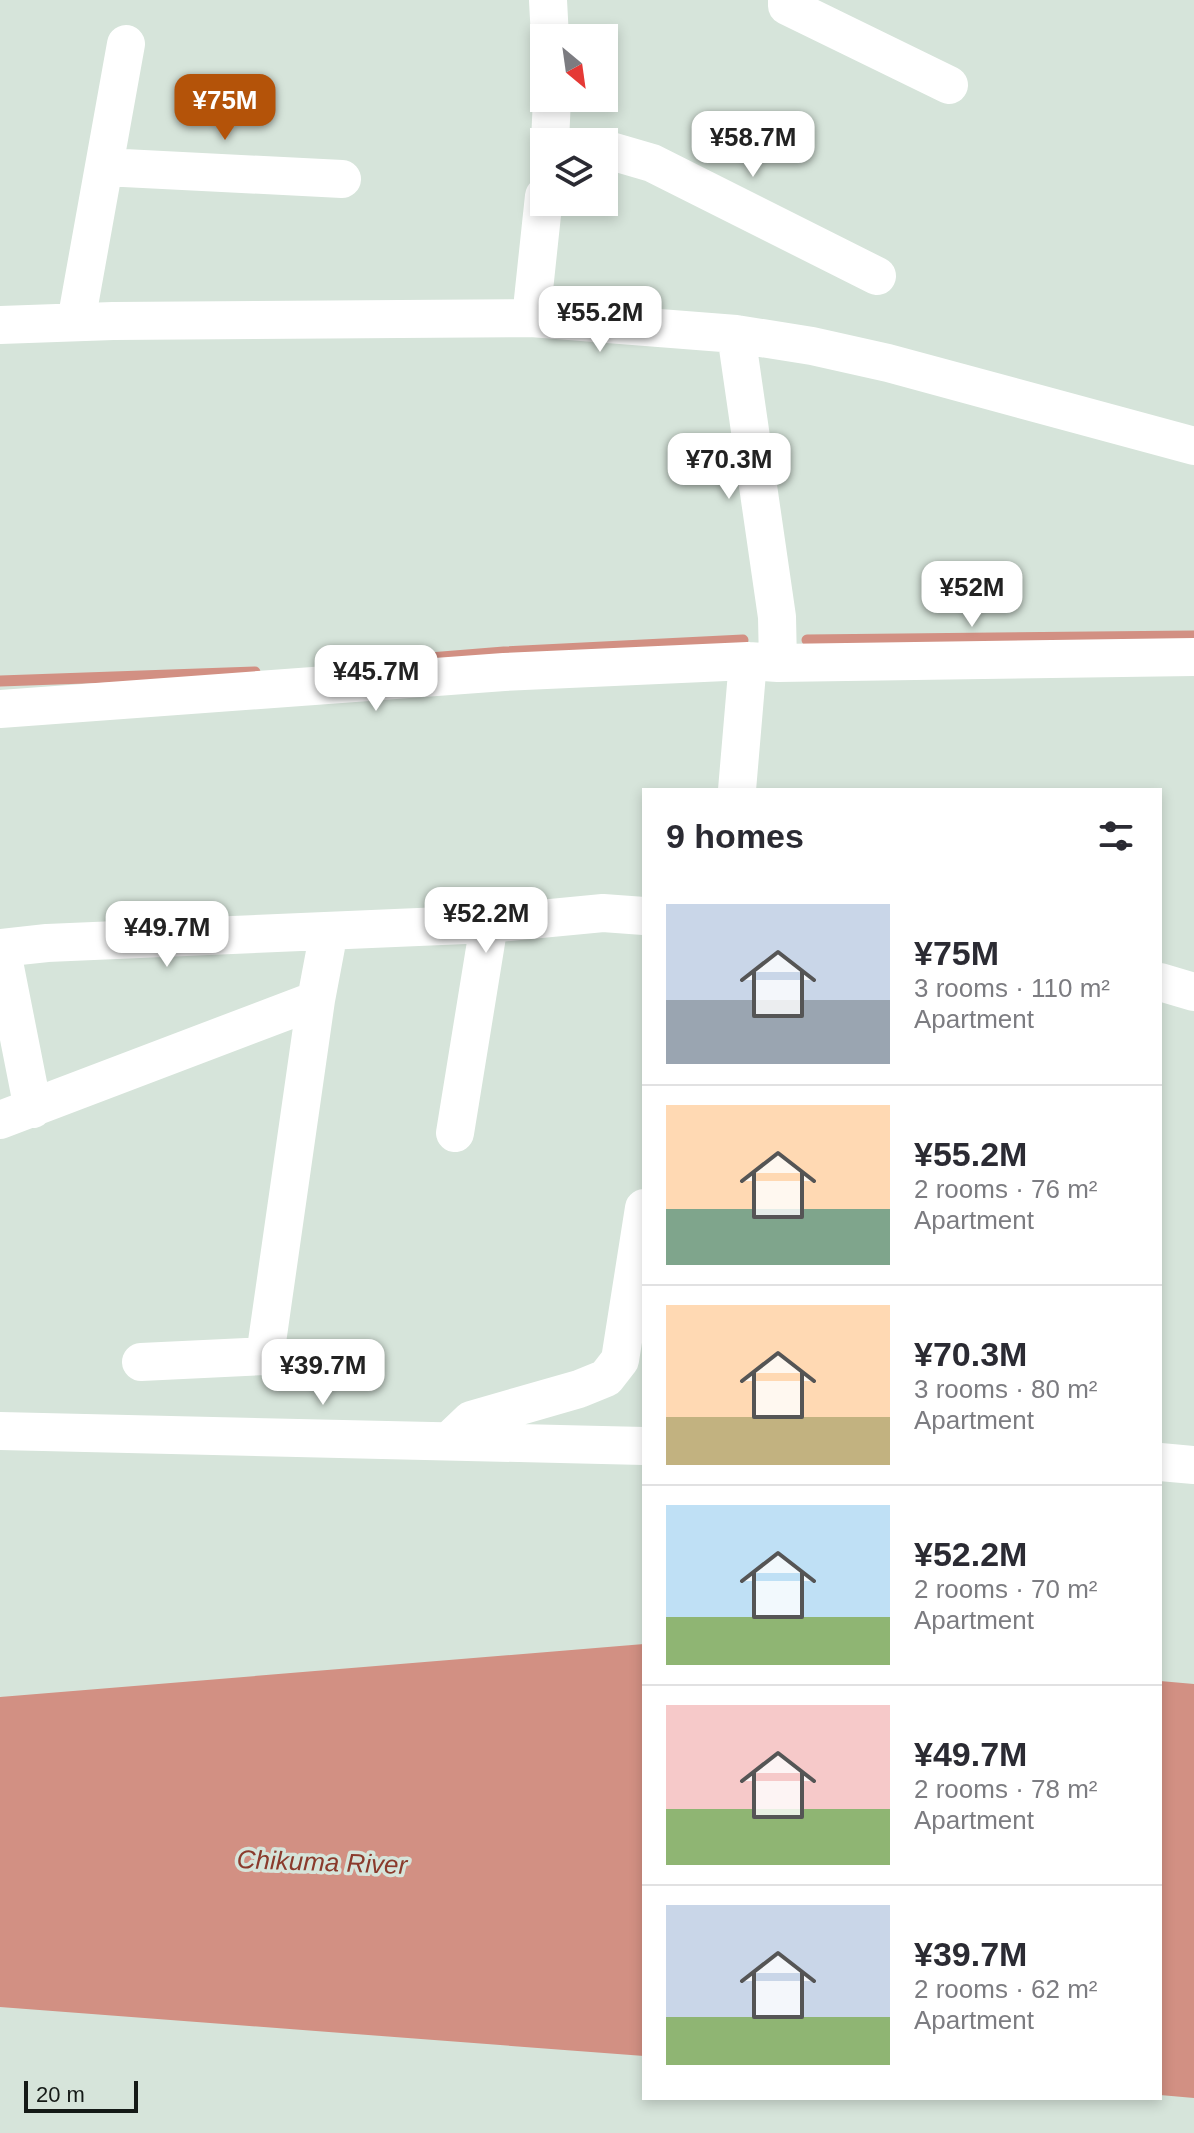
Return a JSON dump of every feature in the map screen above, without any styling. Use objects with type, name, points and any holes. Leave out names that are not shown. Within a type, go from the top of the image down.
[{"type":"street","points":[[548,0],[549,24]]},
{"type":"street","points":[[787,0],[787,6],[949,85]]},
{"type":"street","points":[[76,322],[126,44]]},
{"type":"street","points":[[618,153],[652,163],[877,276]]},
{"type":"street","points":[[104,167],[342,179]]},
{"type":"street","points":[[531,318],[542,216]]},
{"type":"street","points":[[0,325],[531,318],[736,334],[812,346],[888,363],[1190,439]]},
{"type":"street","points":[[736,334],[777,617],[763,662],[737,788]]},
{"type":"street","points":[[0,709],[504,672],[763,662],[1194,657]]},
{"type":"street","points":[[0,948],[47,943],[489,924],[603,913],[642,916]]},
{"type":"street","points":[[455,1133],[489,924]]},
{"type":"street","points":[[141,1362],[265,1356],[316,1000],[329,931]]},
{"type":"street","points":[[0,957],[4,962],[16,1114],[316,1000]]},
{"type":"street","points":[[450,1440],[471,1420],[579,1389],[606,1378],[620,1360],[642,1221]]},
{"type":"street","points":[[0,1431],[642,1446]]},
{"type":"water","name":"Chikuma River","points":[[642,1644],[642,2056],[0,2007],[0,1697]]},
{"type":"water","points":[[1162,1681],[1194,1684],[1194,2098],[1162,2095]]},
{"type":"waterway","points":[[807,640],[1194,636]]},
{"type":"waterway","points":[[380,662],[504,652],[743,640]]},
{"type":"waterway","points":[[0,681],[255,672]]}]
